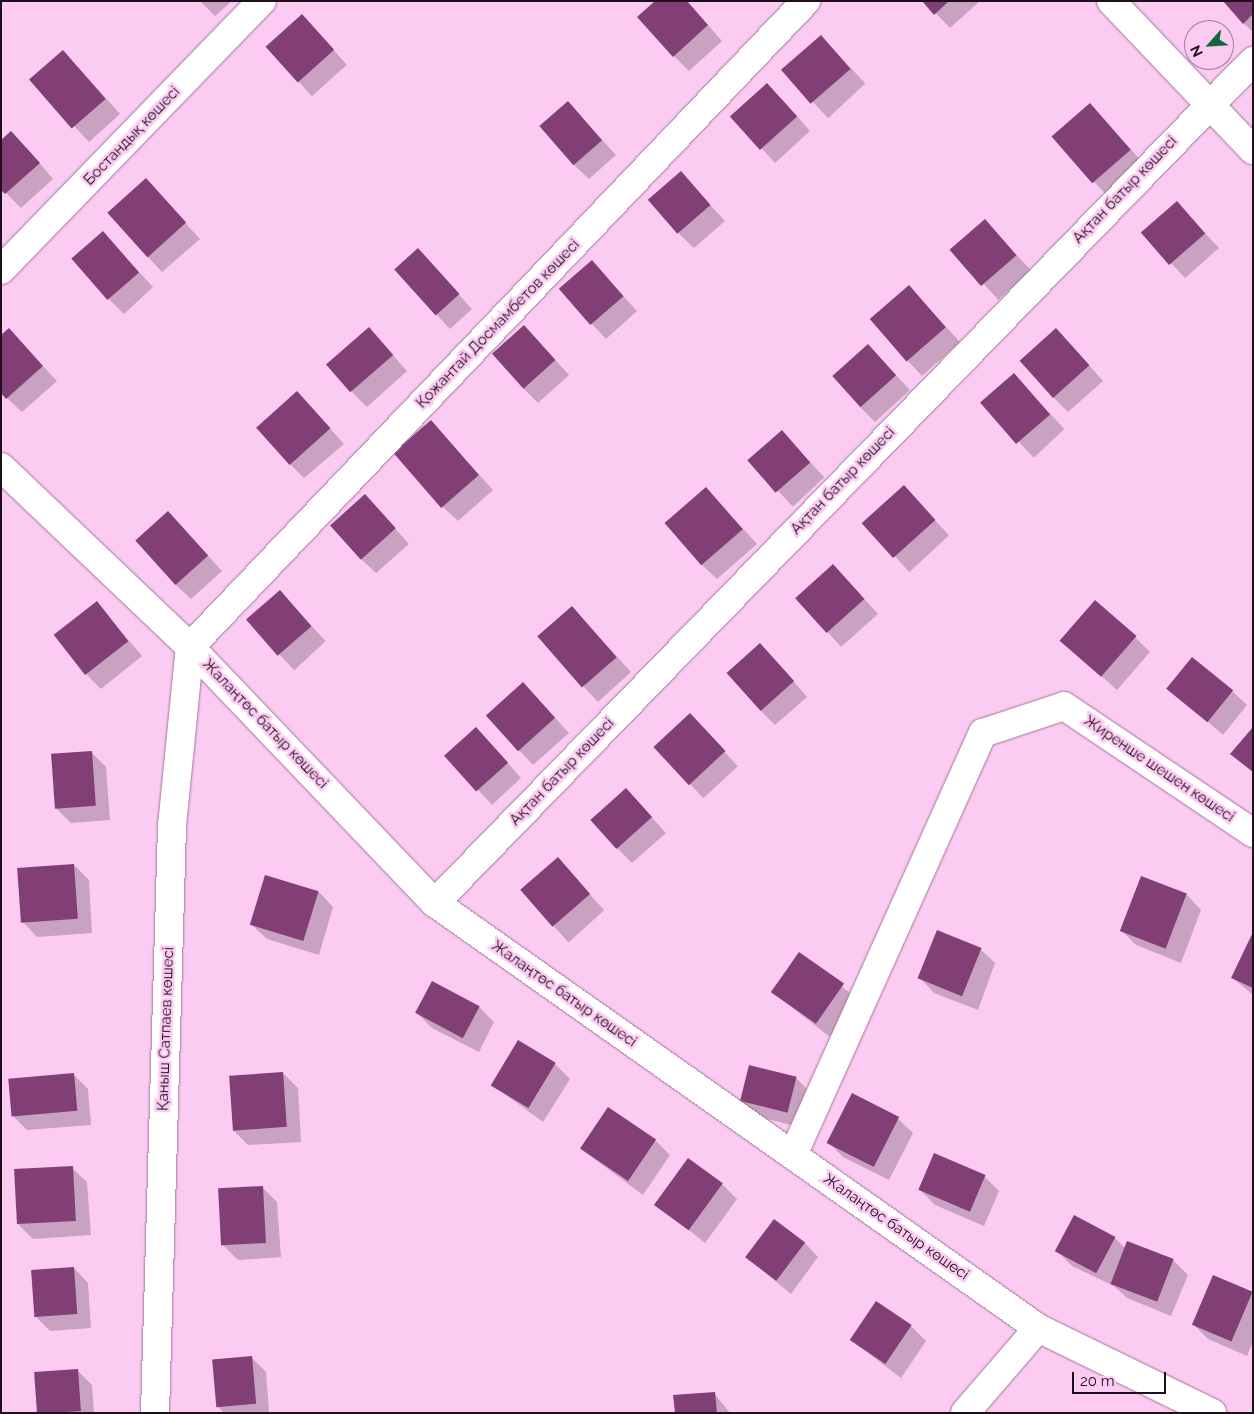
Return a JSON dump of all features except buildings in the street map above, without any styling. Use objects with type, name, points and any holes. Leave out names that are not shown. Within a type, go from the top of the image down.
[{"type":"street","name":"Бостандық көшесі","points":[[1,270],[262,1]]},
{"type":"street","name":"Қожантай Досмамбетов көшесі","points":[[190,646],[806,1]]},
{"type":"street","points":[[1111,1],[1208,105],[1253,150]]},
{"type":"street","name":"Ақтан батыр көшесі","points":[[435,902],[1208,105],[1253,61]]},
{"type":"street","name":"Жалаңтөс батыр көшесі","points":[[1,467],[190,646],[435,902],[1038,1328],[1212,1413]]},
{"type":"street","name":"Қаныш Сатпаев көшесі","points":[[155,1413],[172,826],[190,646]]},
{"type":"street","name":"Жиренше шешен көшесі","points":[[793,1155],[983,733],[1064,706],[1253,833]]},
{"type":"street","points":[[966,1413],[1038,1328]]}]
